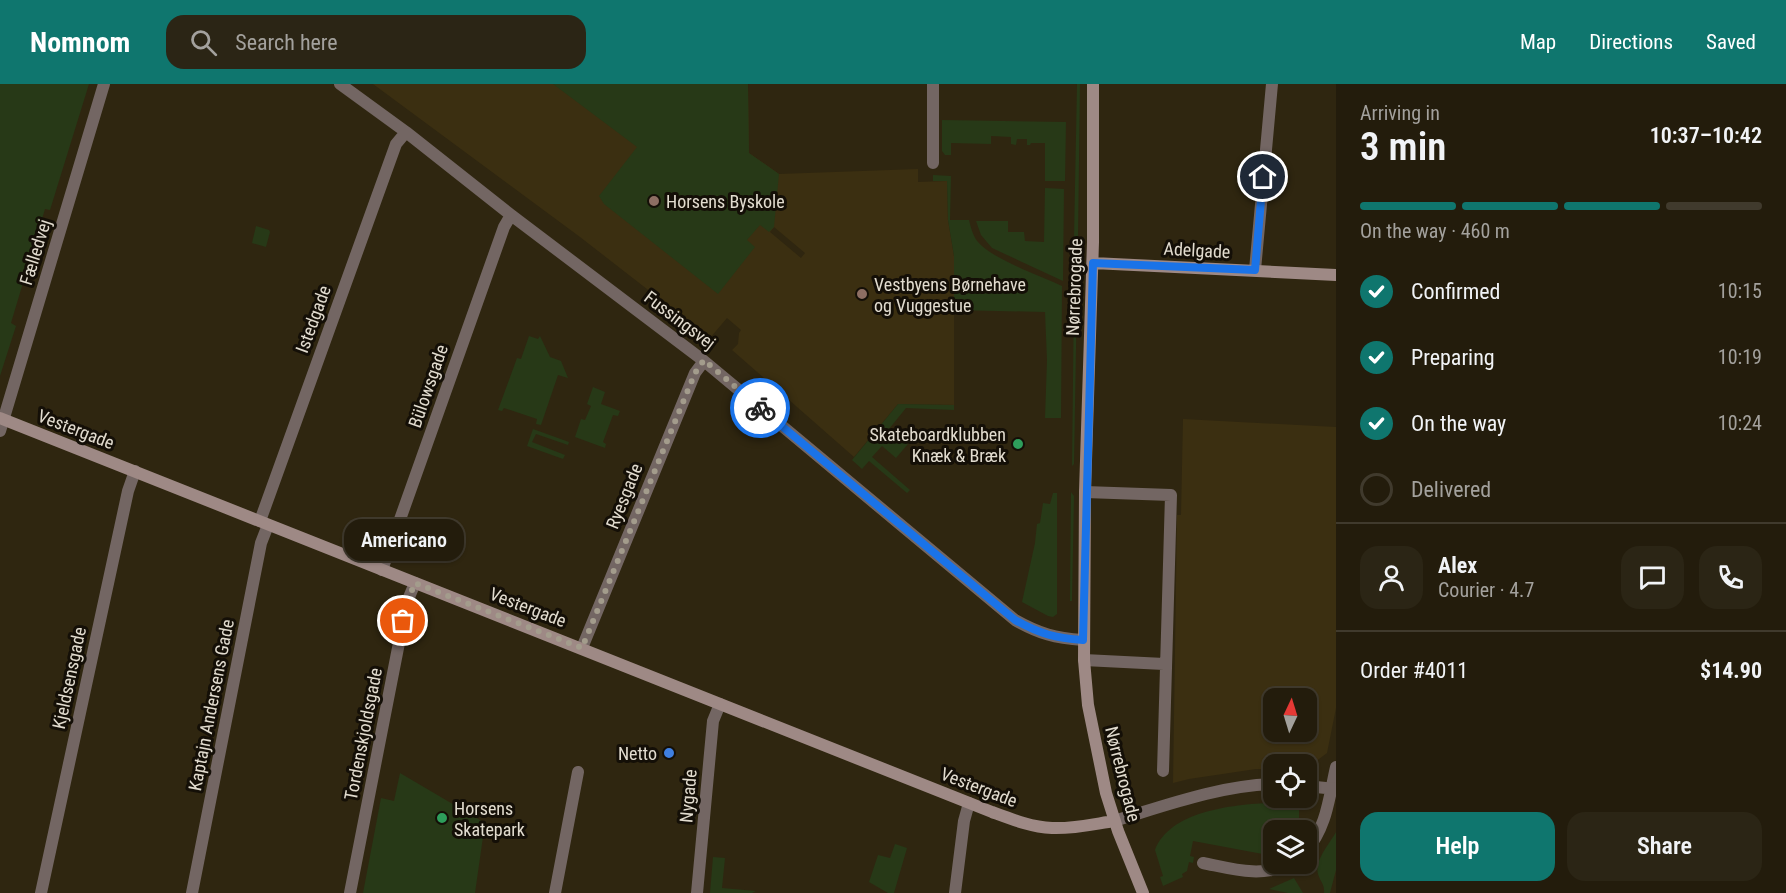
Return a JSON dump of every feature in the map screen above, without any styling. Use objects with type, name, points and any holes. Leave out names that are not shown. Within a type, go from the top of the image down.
[{"type":"main road","name":"Nørrebrogade","points":[[1093,84],[1093,263],[1085,492],[1084,660],[1088,705],[1100,767],[1114,821],[1143,893]]},
{"type":"main road","name":"Adelgade","points":[[1093,263],[1336,275]]},
{"type":"main road","name":"Vestergade","points":[[1,423],[135,471],[1026,824],[1052,828],[1114,821]]},
{"type":"street","name":"Fælledvej","points":[[1,423],[104,84]]},
{"type":"street","name":"Fussingsvej","points":[[340,84],[704,360],[1015,620],[1038,633],[1057,639],[1083,640]]},
{"type":"street","points":[[933,84],[933,163]]},
{"type":"street","points":[[1255,270],[1272,84]]},
{"type":"street","name":"Istedgade","points":[[264,523],[396,144],[406,132]]},
{"type":"street","name":"Bülowsgade","points":[[382,570],[504,227],[511,215]]},
{"type":"street","name":"Ryesgade","points":[[582,648],[695,373],[704,360]]},
{"type":"street","name":"Kjeldsensgade","points":[[41,893],[126,502],[135,471]]},
{"type":"street","points":[[1085,492],[1171,495],[1162,771]]},
{"type":"street","name":"Kaptajn Andersens Gade","points":[[192,893],[264,523]]},
{"type":"street","name":"Tordenskjoldsgade","points":[[350,893],[407,602],[415,583]]},
{"type":"street","points":[[1084,660],[1164,664]]},
{"type":"street","name":"Nygade","points":[[697,893],[713,721],[720,704]]},
{"type":"street","points":[[1317,837],[1325,820],[1334,789],[1336,767]]},
{"type":"street","points":[[555,893],[578,772]]},
{"type":"street","points":[[1114,821],[1178,800],[1246,785],[1263,784]]},
{"type":"street","points":[[1317,787],[1334,789]]},
{"type":"street","points":[[955,893],[964,821],[969,802]]},
{"type":"street","points":[[1203,863],[1253,873],[1263,872]]},
{"type":"shaded area","points":[[373,84],[748,84],[749,153],[779,174],[918,169],[918,182],[947,181],[948,220],[954,256],[954,405],[898,404],[854,457],[732,350],[738,344],[741,330],[727,318],[710,338],[580,237]],"holes":[[[774,227],[805,253],[801,258],[770,232]]]},
{"type":"shaded area","points":[[1183,419],[1336,427],[1336,708],[1327,753],[1317,760],[1317,754],[1263,754],[1263,769],[1173,783],[1177,515],[1181,515]]},
{"type":"green space","points":[[0,84],[89,84],[50,210],[45,209],[11,323],[16,326],[0,376]]},
{"type":"green space","points":[[553,84],[748,84],[749,153],[779,174],[774,227],[769,232],[760,225],[747,240],[755,247],[718,294],[604,204],[599,196],[637,147]]},
{"type":"green space","points":[[1077,84],[1080,84],[1078,238],[1074,238]]},
{"type":"green space","points":[[942,120],[1066,122],[1065,181],[1045,181],[1045,143],[1027,145],[1027,139],[1017,139],[1016,145],[1011,144],[1011,137],[991,136],[991,144],[951,143],[951,155],[945,155],[942,151]]},
{"type":"green space","points":[[933,175],[951,176],[950,220],[969,220],[978,242],[994,255],[1062,286],[1061,418],[1045,418],[1047,360],[1045,312],[954,310],[954,256],[948,220],[947,181],[933,181]]},
{"type":"green space","points":[[1045,188],[1064,189],[1063,281],[992,248],[981,235],[976,221],[1008,221],[1008,232],[1024,232],[1025,241],[1044,242]]},
{"type":"green space","points":[[256,226],[270,232],[266,247],[252,243]]},
{"type":"green space","points":[[1074,290],[1077,290],[1074,464],[1072,466]]},
{"type":"green space","points":[[529,336],[538,339],[540,336],[550,357],[561,361],[568,378],[558,375],[541,425],[536,424],[537,419],[504,408],[502,411],[498,410],[517,358],[521,359]]},
{"type":"green space","points":[[593,387],[605,392],[601,404],[620,411],[618,416],[613,415],[603,442],[606,444],[605,448],[575,437],[581,419],[585,420],[591,406],[587,404]]},
{"type":"green space","points":[[898,404],[954,405],[954,410],[906,408],[889,429],[908,444],[896,458],[882,446],[872,457],[910,490],[907,493],[869,461],[862,469],[852,460]]},
{"type":"green space","points":[[533,429],[569,442],[568,445],[536,434],[532,442],[565,455],[563,459],[527,446]]},
{"type":"green space","points":[[1071,492],[1074,496],[1072,601],[1070,601]]},
{"type":"green space","points":[[1053,493],[1057,493],[1057,614],[1053,617],[1022,602],[1037,524],[1040,523],[1043,503],[1050,504]]},
{"type":"green space","points":[[400,773],[485,823],[475,893],[363,893],[381,798],[394,801]]},
{"type":"green space","points":[[1263,804],[1263,808],[1299,808],[1299,820],[1263,820],[1263,854],[1193,841],[1190,856],[1194,857],[1193,863],[1189,862],[1187,871],[1182,874],[1183,877],[1163,886],[1160,877],[1163,876],[1155,850],[1164,835],[1195,815]]},
{"type":"green space","points":[[1336,832],[1336,870],[1330,893],[1324,893],[1317,869],[1323,852]]},
{"type":"green space","points":[[895,844],[907,848],[894,893],[888,893],[869,882],[878,855],[890,858]]},
{"type":"green space","points":[[713,857],[725,858],[722,888],[756,891],[752,893],[710,893]]},
{"type":"green space","points":[[1294,878],[1303,893],[1269,889]]},
{"type":"way so far","points":[[403,621],[407,602],[415,583],[582,648],[695,373],[704,360],[760,408]]},
{"type":"place","name":"Horsens Byskole","points":[[654,201]]},
{"type":"place","name":"Vestbyens Børnehave og Vuggestue","points":[[862,294]]},
{"type":"place","name":"Skateboardklubben Knæk & Bræk","points":[[1018,444]]},
{"type":"place","name":"Americano","points":[[403,621]]},
{"type":"place","name":"Netto","points":[[669,753]]},
{"type":"place","name":"Horsens Skatepark","points":[[442,818]]},
{"type":"route","points":[[760,408],[1015,620],[1038,633],[1057,639],[1083,640],[1085,492],[1093,263],[1255,270],[1263,177]]}]
